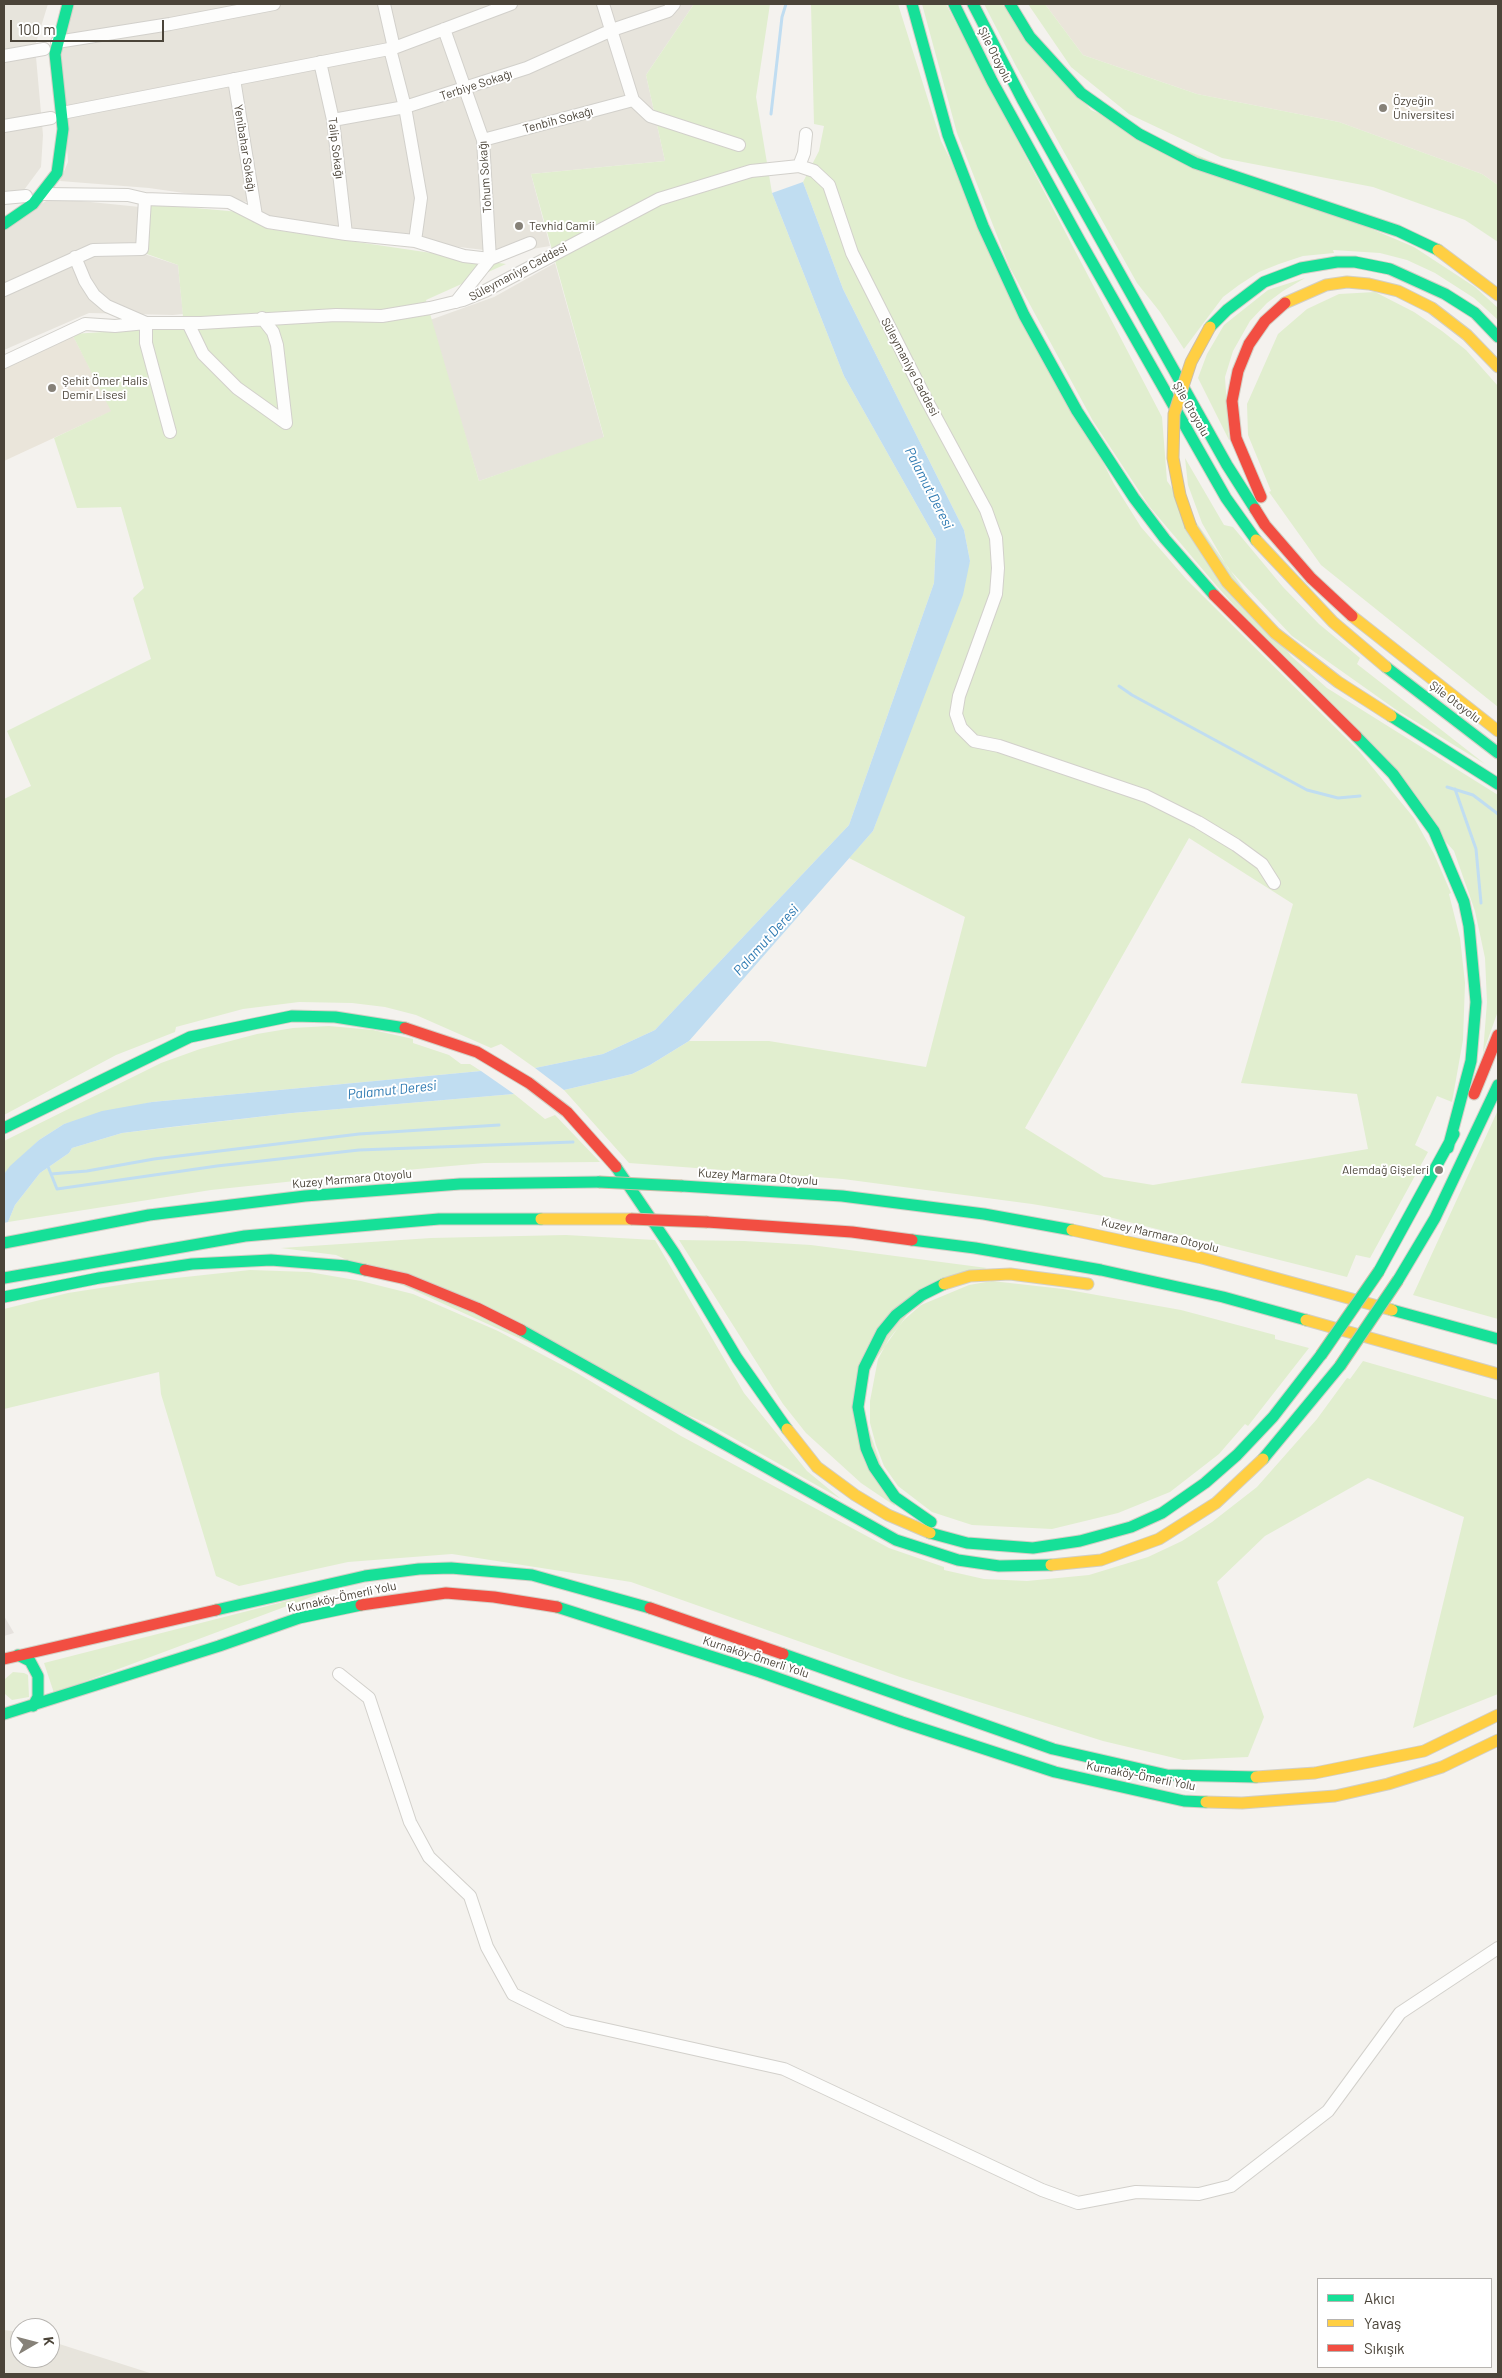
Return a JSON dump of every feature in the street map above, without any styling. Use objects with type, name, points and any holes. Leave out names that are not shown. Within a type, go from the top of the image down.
[{"type":"main road","points":[[4,224],[33,204],[57,173],[62,139],[44,49],[59,4]]},
{"type":"main road","points":[[4,212],[26,196],[45,176],[57,116],[55,54],[68,4]]},
{"type":"main road","points":[[912,4],[945,127],[983,226],[1024,315],[1077,411],[1134,498],[1165,539],[1242,623],[1330,708],[1393,774],[1434,831],[1451,867],[1464,902],[1469,926],[1476,1002],[1471,1061],[1448,1148]]},
{"type":"main road","name":"Şile Otoyolu","points":[[954,4],[984,67],[1076,233],[1221,490],[1243,524],[1267,554],[1333,622],[1369,654],[1498,753]]},
{"type":"main road","name":"Şile Otoyolu","points":[[973,4],[986,33],[1031,117],[1227,465],[1260,518],[1310,578],[1362,625],[1498,731]]},
{"type":"main road","points":[[1010,4],[1030,37],[1081,93],[1139,134],[1195,163],[1398,231],[1438,250],[1498,295]]},
{"type":"main road","points":[[44,49],[57,42]]},
{"type":"main road","points":[[26,196],[42,194]]},
{"type":"main road","points":[[1498,336],[1476,314],[1445,294],[1390,269],[1355,262],[1337,262],[1301,268],[1264,282],[1227,310],[1199,343],[1174,414],[1173,458],[1180,495],[1191,527],[1228,582],[1275,633],[1338,682],[1498,784]]},
{"type":"main road","points":[[1362,625],[1296,548],[1264,501],[1253,481],[1236,438],[1232,401],[1238,371],[1249,344],[1265,320],[1281,305],[1299,295],[1333,284],[1347,282],[1369,284],[1398,291],[1432,308],[1467,334],[1498,367]]},
{"type":"main road","points":[[4,1128],[190,1037],[276,1018],[292,1016],[335,1017],[389,1024],[433,1036],[477,1052],[529,1083],[567,1112],[611,1160],[675,1254],[737,1358],[778,1418],[817,1467],[855,1495],[888,1515],[931,1534],[967,1543],[1003,1548],[1033,1548],[1080,1541],[1131,1527],[1162,1513],[1205,1483],[1237,1455],[1273,1417],[1321,1355],[1379,1271],[1448,1148],[1478,1084],[1498,1034]]},
{"type":"main road","points":[[4,1297],[99,1278],[192,1264],[271,1260],[347,1266],[406,1279],[478,1308],[538,1339],[896,1540],[958,1560],[999,1566],[1036,1567],[1101,1560],[1159,1539],[1216,1504],[1255,1470],[1340,1366],[1398,1280],[1435,1218],[1498,1085]]},
{"type":"main road","name":"Kuzey Marmara Otoyolu","points":[[4,1243],[149,1215],[306,1196],[460,1184],[599,1182],[842,1196],[984,1214],[1103,1236],[1202,1258],[1498,1339]]},
{"type":"main road","points":[[4,1278],[127,1255],[245,1236],[439,1220],[631,1218],[707,1222],[852,1232],[975,1248],[1101,1270],[1223,1297],[1498,1374]]},
{"type":"main road","points":[[1003,1548],[932,1522],[895,1497],[874,1467],[861,1428],[858,1407],[864,1368],[882,1332],[896,1315],[922,1295],[948,1282],[970,1276],[1010,1274],[1064,1279],[1102,1286]]},
{"type":"main road","points":[[1149,1292],[1223,1297]]},
{"type":"main road","name":"Kurnaköy-Ömerli Yolu","points":[[4,1659],[366,1576],[419,1569],[451,1568],[532,1575],[659,1611],[1053,1749],[1167,1774],[1255,1777],[1315,1773],[1424,1752],[1498,1715]]},
{"type":"main road","name":"Kurnaköy-Ömerli Yolu","points":[[5,1712],[33,1706],[299,1618],[382,1600],[446,1593],[494,1596],[557,1607],[760,1672],[902,1722],[1055,1772],[1184,1801],[1242,1803],[1335,1796],[1388,1784],[1442,1767],[1498,1740]]},
{"type":"main road","points":[[18,1655],[30,1661],[38,1676],[38,1697],[33,1706]]},
{"type":"street","points":[[57,42],[224,9],[274,4]]},
{"type":"street","points":[[384,4],[421,198],[415,241]]},
{"type":"street","points":[[4,126],[392,49],[511,4]]},
{"type":"street","points":[[603,4],[633,100],[650,116],[739,145]]},
{"type":"street","name":"Terbiye Sokağı","points":[[333,120],[405,107],[527,68],[612,30],[668,11],[674,4]]},
{"type":"street","name":"Tohum Sokağı","points":[[444,29],[483,140],[490,259]]},
{"type":"street","points":[[4,56],[44,49]]},
{"type":"street","name":"Talip Sokağı","points":[[320,62],[333,120],[346,234]]},
{"type":"street","name":"Yenibahar Sokağı","points":[[234,79],[256,216]]},
{"type":"street","name":"Tenbih Sokağı","points":[[483,140],[633,100]]},
{"type":"street","points":[[799,166],[804,153],[806,134]]},
{"type":"street","name":"Süleymaniye Caddesi","points":[[4,362],[85,324],[115,326],[336,314],[382,316],[456,302],[508,280],[562,249],[659,199],[751,171],[799,166],[814,171],[829,185],[852,253],[926,401],[986,510],[996,538],[998,568],[996,594],[959,696],[956,714],[961,728],[974,742],[999,746],[1146,796],[1236,845],[1262,864],[1274,883]]},
{"type":"street","points":[[42,194],[128,195],[145,199],[229,202],[268,222],[346,234],[415,241],[464,256],[490,259],[530,244]]},
{"type":"street","points":[[4,198],[26,196]]},
{"type":"street","points":[[4,290],[93,250],[142,248],[145,199]]},
{"type":"street","points":[[74,257],[94,295],[114,310],[146,323],[146,343],[170,432]]},
{"type":"street","points":[[456,302],[490,259]]},
{"type":"street","points":[[188,323],[203,354],[237,388],[286,423],[277,346],[273,332],[262,318]]},
{"type":"street","points":[[339,1674],[368,1698],[410,1822],[429,1857],[470,1896],[487,1947],[513,1994],[568,2022],[784,2068],[1042,2190],[1078,2203],[1136,2192],[1199,2194],[1231,2186],[1328,2112],[1400,2013],[1498,1948]]},
{"type":"shaded area","points":[[4,4],[48,4],[35,46],[43,135],[41,167],[21,194],[4,206]]},
{"type":"shaded area","points":[[71,4],[694,4],[646,75],[665,161],[531,174],[550,246],[508,253],[281,225],[247,202],[149,188],[60,181],[68,162],[60,46]]},
{"type":"shaded area","name":"Özyeğin Üniversitesi","points":[[1045,4],[1498,4],[1498,185],[1482,174],[1339,122],[1197,94],[1083,55]]},
{"type":"shaded area","points":[[51,198],[140,207],[135,251],[178,265],[183,314],[89,313],[4,350],[4,227]]},
{"type":"shaded area","points":[[555,263],[604,438],[479,481],[430,320],[494,297]]},
{"type":"shaded area","name":"Şehit Ömer Halis Demir Lisesi","points":[[72,334],[112,411],[4,461],[4,365]]},
{"type":"shaded area","points":[[4,1616],[14,1633],[4,1636]]},
{"type":"shaded area","points":[[4,2330],[10,2331],[10,2368],[60,2368],[60,2344],[153,2374],[4,2374]]},
{"type":"green space","points":[[694,4],[770,4],[756,97],[772,193],[844,376],[936,539],[934,583],[849,825],[655,1030],[603,1054],[535,1068],[501,1044],[491,1048],[416,1015],[385,1007],[352,1003],[299,1002],[243,1009],[176,1027],[175,1032],[116,1055],[4,1115],[4,799],[31,786],[7,731],[151,659],[133,598],[144,588],[121,507],[77,508],[54,438],[111,411],[72,334],[184,327],[178,265],[147,254],[150,204],[240,212],[269,229],[506,264],[426,300],[479,481],[604,437],[531,174],[665,161],[646,75]]},
{"type":"green space","points":[[811,4],[898,4],[941,141],[1114,484],[1141,527],[1187,580],[1359,751],[1414,818],[1434,854],[1451,893],[1449,894],[1460,938],[1465,983],[1463,1040],[1452,1102],[1437,1096],[1415,1145],[1428,1152],[1370,1258],[1356,1255],[1347,1277],[1109,1217],[1032,1204],[843,1179],[629,1163],[564,1090],[632,1074],[689,1041],[769,1041],[926,1067],[965,917],[849,858],[873,831],[970,561],[964,530],[843,289],[803,182],[819,151],[824,126],[814,124]],"holes":[[[1189,838],[1293,904],[1241,1083],[1357,1094],[1368,1149],[1153,1185],[1104,1177],[1025,1128]]]},
{"type":"green space","points":[[922,4],[946,4],[1162,417],[1167,481],[1291,656],[1327,688],[1498,795],[1498,1011],[1483,1053],[1487,1002],[1485,958],[1475,911],[1454,851],[1215,584],[1149,506],[1093,421],[1009,266],[957,133]]},
{"type":"green space","points":[[984,4],[1002,4],[1091,110],[1414,247],[1475,287],[1498,308],[1498,320],[1474,298],[1435,273],[1407,260],[1380,253],[1333,250],[1334,253],[1303,256],[1279,264],[1259,272],[1239,285],[1223,297],[1184,349],[1160,312],[1137,283],[1016,66]]},
{"type":"green space","points":[[1028,4],[1045,4],[1083,55],[1197,94],[1339,122],[1482,174],[1498,185],[1498,242],[1465,220],[1373,187],[1222,158],[1129,114],[1071,67]]},
{"type":"green space","points":[[1305,278],[1267,303],[1250,321],[1233,351],[1225,377],[1229,440],[1198,378],[1207,354],[1224,325],[1268,290]]},
{"type":"green space","points":[[1375,292],[1414,312],[1442,331],[1466,350],[1498,386],[1498,707],[1321,565],[1269,492],[1271,491],[1248,435],[1247,404],[1278,334],[1307,309],[1339,294]]},
{"type":"green space","points":[[1185,458],[1224,525],[1233,527],[1283,587],[1319,624],[1360,658],[1357,664],[1485,764],[1395,709],[1292,636],[1228,568],[1202,523],[1188,485]]},
{"type":"green space","points":[[329,1026],[373,1030],[413,1039],[413,1043],[449,1055],[461,1064],[470,1064],[481,1071],[152,1102],[64,1124],[39,1140],[4,1174],[4,1141],[161,1063],[200,1049],[257,1034],[293,1028]]},
{"type":"green space","points":[[514,1094],[545,1119],[555,1115],[600,1162],[484,1163],[351,1175],[211,1190],[8,1222],[15,1205],[40,1173],[69,1153],[72,1148],[122,1133],[292,1113]]},
{"type":"green space","points":[[1498,1110],[1498,1319],[1413,1295]]},
{"type":"green space","points":[[566,1235],[655,1240],[744,1393],[807,1471],[841,1499],[712,1426],[336,1255],[281,1248],[431,1238]]},
{"type":"green space","points":[[679,1240],[811,1245],[987,1268],[928,1285],[855,1389],[895,1506],[861,1483],[806,1433],[783,1404]]},
{"type":"green space","points":[[250,1270],[309,1272],[361,1281],[413,1294],[498,1331],[577,1373],[681,1436],[889,1548],[944,1567],[944,1570],[984,1579],[1027,1581],[1089,1575],[1148,1557],[1182,1541],[1212,1522],[1257,1487],[1317,1419],[1347,1378],[1350,1379],[1363,1361],[1498,1400],[1498,1694],[1413,1728],[1464,1517],[1368,1478],[1265,1536],[1217,1582],[1264,1717],[1248,1757],[1183,1760],[1103,1741],[900,1677],[631,1582],[452,1554],[348,1562],[239,1586],[216,1576],[161,1394],[159,1372],[4,1409],[4,1309],[68,1293],[139,1282]]},
{"type":"green space","points":[[992,1281],[1063,1289],[1181,1310],[1275,1335],[1275,1339],[1309,1348],[1248,1426],[1245,1424],[1219,1454],[1170,1492],[1118,1513],[1052,1529],[972,1525],[932,1512],[898,1486],[884,1466],[876,1445],[870,1423],[870,1401],[878,1359],[889,1339],[904,1320],[921,1305],[969,1285]]},
{"type":"green space","points":[[330,1590],[54,1693],[44,1663]]},
{"type":"green space","points":[[13,1672],[28,1675],[29,1697],[12,1700],[5,1694],[5,1679]]},
{"type":"water","points":[[803,182],[843,289],[964,530],[970,561],[963,595],[873,831],[689,1041],[632,1074],[564,1090],[535,1068],[603,1054],[655,1030],[849,825],[934,583],[936,539],[844,376],[772,193]]},
{"type":"water","points":[[481,1071],[514,1094],[292,1113],[171,1127],[122,1133],[72,1148],[69,1153],[40,1173],[15,1205],[8,1222],[4,1223],[4,1174],[10,1166],[39,1140],[64,1124],[102,1111],[152,1102]]},
{"type":"waterway","name":"Palamut Deresi","points":[[771,114],[782,17],[786,4]]},
{"type":"waterway","points":[[1119,686],[1132,695],[1307,790],[1338,798],[1360,796]]},
{"type":"waterway","points":[[1447,787],[1473,795],[1498,814]]},
{"type":"waterway","points":[[1455,789],[1476,849],[1481,903]]},
{"type":"waterway","points":[[47,1164],[51,1174],[87,1171],[154,1159],[359,1134],[499,1125]]},
{"type":"waterway","points":[[51,1174],[57,1189],[217,1166],[359,1150],[573,1142]]},
{"type":"traffic: fast","points":[[4,224],[33,204],[57,173],[63,129],[55,54],[68,4]]},
{"type":"traffic: fast","points":[[912,4],[948,135],[983,226],[1024,315],[1077,411],[1134,498],[1165,539],[1214,595]]},
{"type":"traffic: fast","points":[[954,4],[992,81],[1080,241],[1226,498],[1256,540]]},
{"type":"traffic: fast","points":[[973,4],[1022,99],[1227,465],[1255,509]]},
{"type":"traffic: fast","points":[[1010,4],[1030,37],[1081,93],[1139,134],[1195,163],[1398,231],[1438,250]]},
{"type":"traffic: fast","points":[[1210,327],[1227,310],[1264,282],[1301,268],[1337,262],[1355,262],[1390,269],[1445,294],[1475,313],[1498,337]]},
{"type":"traffic: fast","points":[[1386,667],[1498,753]]},
{"type":"traffic: fast","points":[[1391,716],[1498,784]]},
{"type":"traffic: fast","points":[[1356,736],[1393,774],[1434,831],[1464,902],[1469,926],[1476,1002],[1471,1061],[1448,1148]]},
{"type":"traffic: fast","points":[[4,1128],[190,1037],[292,1016],[335,1017],[405,1028]]},
{"type":"traffic: fast","points":[[1398,1280],[1435,1218],[1498,1085]]},
{"type":"traffic: fast","points":[[1379,1271],[1454,1134]]},
{"type":"traffic: fast","points":[[616,1167],[675,1254],[737,1358],[787,1429]]},
{"type":"traffic: fast","points":[[4,1243],[149,1215],[305,1196],[460,1184],[599,1182]]},
{"type":"traffic: fast","points":[[599,1182],[682,1186]]},
{"type":"traffic: fast","points":[[682,1186],[842,1196],[984,1214],[1072,1230]]},
{"type":"traffic: fast","points":[[4,1278],[245,1236],[439,1219],[541,1219]]},
{"type":"traffic: fast","points":[[912,1240],[975,1248],[1101,1270],[1223,1297],[1306,1320]]},
{"type":"traffic: fast","points":[[4,1297],[99,1278],[192,1264],[271,1260],[347,1266],[365,1270]]},
{"type":"traffic: fast","points":[[1321,1355],[1379,1271]]},
{"type":"traffic: fast","points":[[1340,1366],[1398,1280]]},
{"type":"traffic: fast","points":[[931,1522],[895,1497],[874,1467],[866,1448],[858,1407],[864,1368],[882,1332],[896,1315],[922,1295],[944,1284]]},
{"type":"traffic: fast","points":[[1392,1310],[1498,1339]]},
{"type":"traffic: fast","points":[[521,1330],[896,1540],[958,1560],[999,1566],[1051,1565]]},
{"type":"traffic: fast","points":[[930,1533],[967,1543],[1033,1548],[1080,1541],[1131,1527],[1162,1513],[1205,1483],[1237,1455],[1273,1417],[1321,1355]]},
{"type":"traffic: fast","points":[[1263,1459],[1340,1366]]},
{"type":"traffic: fast","points":[[216,1610],[365,1576],[419,1569],[451,1568],[532,1575],[650,1608]]},
{"type":"traffic: fast","points":[[4,1714],[219,1646],[299,1618],[361,1605]]},
{"type":"traffic: fast","points":[[557,1607],[760,1672],[902,1722],[1055,1772],[1184,1801],[1206,1802]]},
{"type":"traffic: fast","points":[[783,1654],[1053,1749],[1167,1775],[1256,1777]]},
{"type":"traffic: fast","points":[[18,1655],[30,1661],[38,1676],[38,1697],[33,1706]]},
{"type":"traffic: slow","points":[[1438,250],[1498,295]]},
{"type":"traffic: slow","points":[[1285,303],[1326,285],[1347,282],[1369,284],[1398,291],[1432,308],[1467,335],[1498,367]]},
{"type":"traffic: slow","points":[[1191,527],[1180,495],[1173,458],[1174,414],[1191,362],[1210,327]]},
{"type":"traffic: slow","points":[[1191,527],[1227,582],[1275,633],[1338,682],[1391,716]]},
{"type":"traffic: slow","points":[[1256,540],[1333,622],[1386,667]]},
{"type":"traffic: slow","points":[[1352,616],[1498,731]]},
{"type":"traffic: slow","points":[[541,1219],[631,1219]]},
{"type":"traffic: slow","points":[[1072,1230],[1202,1258],[1392,1310]]},
{"type":"traffic: slow","points":[[944,1284],[970,1276],[1010,1274],[1088,1284]]},
{"type":"traffic: slow","points":[[1306,1320],[1498,1374]]},
{"type":"traffic: slow","points":[[787,1429],[817,1467],[855,1495],[888,1515],[930,1533]]},
{"type":"traffic: slow","points":[[1051,1565],[1101,1560],[1159,1539],[1216,1503],[1263,1459]]},
{"type":"traffic: slow","points":[[1256,1777],[1315,1773],[1424,1751],[1498,1715]]},
{"type":"traffic: slow","points":[[1206,1802],[1242,1803],[1335,1796],[1388,1784],[1442,1767],[1498,1740]]},
{"type":"traffic: jam","points":[[1261,497],[1236,438],[1232,401],[1238,371],[1249,344],[1265,321],[1285,303]]},
{"type":"traffic: jam","points":[[1255,509],[1265,525],[1311,578],[1352,616]]},
{"type":"traffic: jam","points":[[1214,595],[1356,736]]},
{"type":"traffic: jam","points":[[405,1028],[477,1052],[529,1083],[567,1112],[616,1167]]},
{"type":"traffic: jam","points":[[1474,1094],[1498,1035]]},
{"type":"traffic: jam","points":[[631,1219],[707,1222]]},
{"type":"traffic: jam","points":[[707,1222],[852,1232],[912,1240]]},
{"type":"traffic: jam","points":[[365,1270],[406,1279],[477,1308],[521,1330]]},
{"type":"traffic: jam","points":[[361,1605],[446,1593],[494,1597],[557,1607]]},
{"type":"traffic: jam","points":[[650,1608],[783,1654]]},
{"type":"traffic: jam","points":[[4,1659],[216,1610]]},
{"type":"place","name":"Özyeğin Üniversitesi","points":[[1383,108]]},
{"type":"place","name":"Tevhid Camii","points":[[519,226]]},
{"type":"place","name":"Şehit Ömer Halis Demir Lisesi","points":[[52,388]]},
{"type":"place","name":"Alemdağ Gişeleri","points":[[1439,1170]]}]
